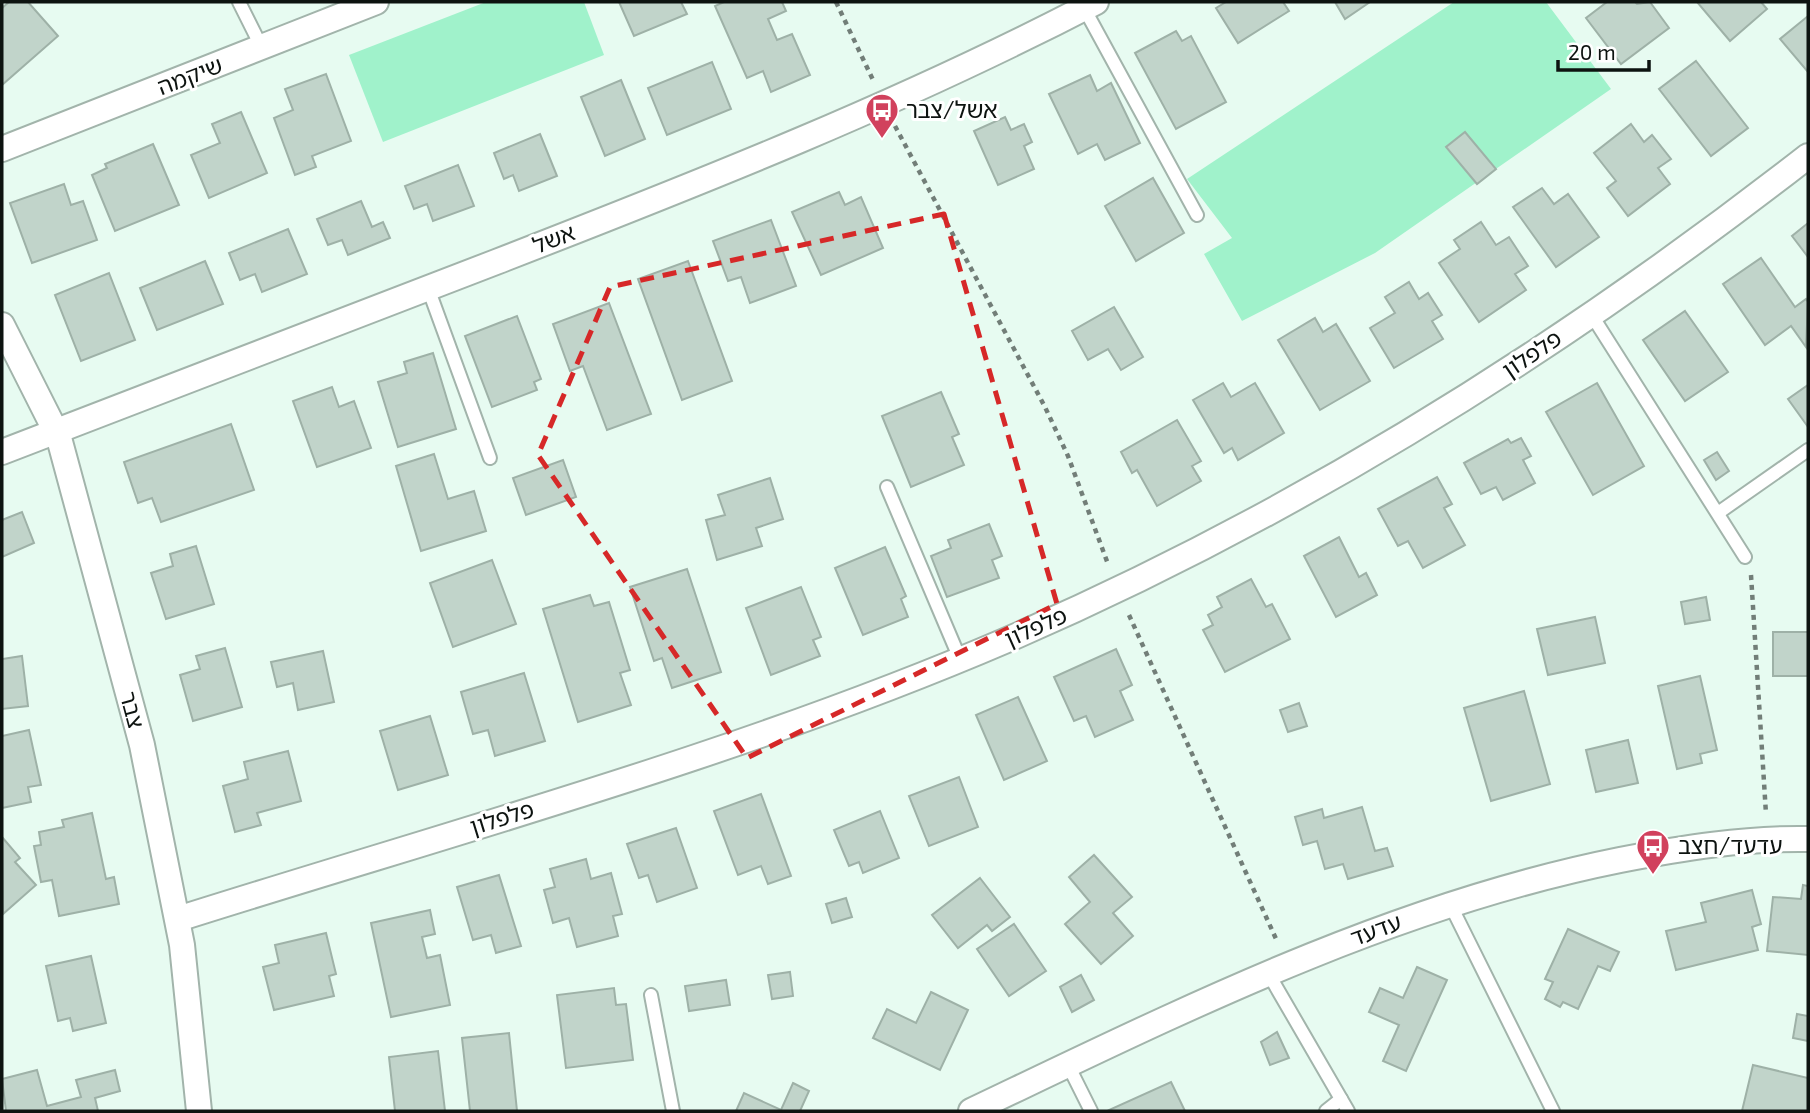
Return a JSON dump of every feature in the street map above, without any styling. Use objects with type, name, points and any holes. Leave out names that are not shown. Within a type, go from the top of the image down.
[{"type":"street","name":"שיקמה","points":[[2,149],[376,3]]},
{"type":"street","name":"אשל","points":[[2,452],[726,173],[885,106],[998,53],[1090,5]]},
{"type":"street","name":"פלפלון","points":[[178,919],[718,750],[960,659],[1118,590],[1295,498],[1399,438],[1591,314],[1808,156]]},
{"type":"street","name":"צבר","points":[[2,326],[56,431],[142,745],[178,919],[192,1017],[199,1111]]},
{"type":"street","name":"עדעד","points":[[971,1111],[1278,968],[1450,904],[1590,866],[1667,851],[1768,839],[1808,839]]},
{"type":"lane","points":[[239,2],[262,48]]},
{"type":"lane","points":[[1090,5],[1197,215]]},
{"type":"lane","points":[[428,288],[490,458]]},
{"type":"lane","points":[[1591,314],[1745,557]]},
{"type":"lane","points":[[1718,513],[1808,450]]},
{"type":"lane","points":[[887,487],[960,659]]},
{"type":"lane","points":[[1450,904],[1553,1111]]},
{"type":"lane","points":[[1278,968],[1344,1105],[1326,1111]]},
{"type":"lane","points":[[651,995],[673,1111]]},
{"type":"lane","points":[[1068,1065],[1091,1111]]},
{"type":"path","points":[[835,2],[885,106],[1045,407],[1068,456],[1118,590],[1278,968]]},
{"type":"path","points":[[1745,557],[1751,575],[1768,839]]},
{"type":"highlighted area","points":[[944,214],[1057,604],[747,758],[538,455],[610,287]]},
{"type":"green space","points":[[486,2],[584,2],[604,55],[383,142],[349,55]]},
{"type":"green space","points":[[1454,2],[1546,2],[1611,89],[1375,253],[1242,321],[1204,254],[1232,238],[1187,179]]},
{"type":"building","points":[[9,2],[28,2],[58,36],[2,85],[2,8]]},
{"type":"building","points":[[619,2],[681,2],[687,14],[634,36]]},
{"type":"building","points":[[724,2],[782,2],[786,11],[768,19],[777,40],[792,34],[810,75],[771,92],[763,71],[747,78],[715,6]]},
{"type":"building","points":[[1226,2],[1283,2],[1289,11],[1238,43],[1216,8]]},
{"type":"building","points":[[1335,2],[1370,2],[1345,19]]},
{"type":"building","points":[[1607,2],[1650,2],[1669,28],[1621,64],[1586,18]]},
{"type":"building","points":[[1697,2],[1761,2],[1767,9],[1730,41]]},
{"type":"building","points":[[1808,16],[1808,72],[1780,39]]},
{"type":"building","points":[[1176,31],[1182,41],[1191,36],[1226,102],[1176,129],[1135,53]]},
{"type":"building","points":[[1696,61],[1748,128],[1711,156],[1659,89]]},
{"type":"building","points":[[712,62],[731,109],[667,135],[648,88]]},
{"type":"building","points":[[326,74],[351,141],[312,156],[316,167],[295,175],[274,118],[293,110],[285,89]]},
{"type":"building","points":[[1090,75],[1097,91],[1111,83],[1140,143],[1105,160],[1097,144],[1078,154],[1049,94]]},
{"type":"building","points":[[621,80],[645,139],[605,156],[581,97]]},
{"type":"building","points":[[241,112],[267,173],[209,198],[191,155],[220,143],[212,124]]},
{"type":"building","points":[[1005,117],[1011,130],[1024,124],[1032,142],[1024,146],[1034,169],[998,185],[974,131]]},
{"type":"building","points":[[1631,124],[1644,142],[1652,135],[1671,159],[1658,168],[1670,184],[1628,216],[1607,188],[1616,181],[1594,153]]},
{"type":"building","points":[[1465,132],[1496,169],[1477,184],[1446,147]]},
{"type":"building","points":[[540,134],[557,176],[519,191],[513,175],[504,179],[494,153]]},
{"type":"building","points":[[153,144],[179,205],[115,231],[92,175],[107,168],[105,164]]},
{"type":"building","points":[[458,165],[474,206],[433,221],[427,204],[414,209],[405,186]]},
{"type":"building","points":[[1153,178],[1184,233],[1136,261],[1105,206]]},
{"type":"building","points":[[64,184],[71,205],[83,201],[97,240],[32,263],[10,203]]},
{"type":"building","points":[[1542,188],[1554,204],[1568,194],[1599,237],[1556,267],[1513,207]]},
{"type":"building","points":[[839,192],[845,205],[861,197],[883,248],[821,275],[792,212]]},
{"type":"building","points":[[361,201],[372,227],[383,222],[390,238],[348,255],[342,240],[328,245],[317,219]]},
{"type":"building","points":[[771,220],[796,286],[750,303],[741,277],[728,281],[713,241]]},
{"type":"building","points":[[1481,222],[1496,245],[1509,237],[1528,266],[1515,274],[1526,290],[1479,322],[1439,263],[1460,249],[1454,240]]},
{"type":"building","points":[[1808,223],[1808,257],[1792,236]]},
{"type":"building","points":[[288,229],[307,274],[262,292],[255,274],[240,280],[229,253]]},
{"type":"building","points":[[1761,258],[1795,307],[1806,299],[1808,302],[1806,347],[1791,326],[1765,345],[1723,284]]},
{"type":"building","points":[[205,261],[223,304],[157,330],[140,288]]},
{"type":"building","points":[[688,261],[732,381],[682,400],[638,279]]},
{"type":"building","points":[[109,273],[135,340],[81,361],[55,295]]},
{"type":"building","points":[[1409,282],[1419,299],[1428,293],[1442,315],[1432,321],[1443,339],[1394,368],[1370,328],[1395,313],[1385,297]]},
{"type":"building","points":[[609,303],[651,414],[607,430],[583,366],[570,371],[553,324]]},
{"type":"building","points":[[1114,307],[1143,357],[1121,370],[1108,349],[1088,360],[1072,331]]},
{"type":"building","points":[[1685,311],[1728,372],[1685,401],[1643,340]]},
{"type":"building","points":[[517,316],[541,379],[534,382],[537,390],[492,407],[465,336]]},
{"type":"building","points":[[1315,318],[1323,332],[1336,324],[1370,381],[1320,410],[1278,340]]},
{"type":"building","points":[[433,353],[456,429],[398,447],[378,382],[407,373],[404,362]]},
{"type":"building","points":[[1223,383],[1231,397],[1255,383],[1284,433],[1238,460],[1232,448],[1224,453],[1193,400]]},
{"type":"building","points":[[1597,383],[1644,466],[1593,495],[1546,412]]},
{"type":"building","points":[[1808,385],[1808,427],[1788,399]]},
{"type":"building","points":[[332,387],[339,407],[354,401],[371,448],[317,467],[293,401]]},
{"type":"building","points":[[941,392],[959,434],[952,437],[964,465],[911,487],[882,416]]},
{"type":"building","points":[[1177,420],[1201,461],[1192,466],[1201,481],[1157,506],[1137,470],[1132,473],[1121,452]]},
{"type":"building","points":[[231,424],[254,490],[161,522],[152,498],[138,503],[124,462]]},
{"type":"building","points":[[1521,438],[1531,456],[1523,460],[1535,483],[1503,500],[1496,487],[1481,494],[1464,463],[1508,439],[1511,443]]},
{"type":"building","points":[[1717,452],[1729,471],[1716,480],[1704,460]]},
{"type":"building","points":[[434,454],[448,499],[474,491],[486,531],[421,551],[396,466]]},
{"type":"building","points":[[563,460],[576,497],[526,515],[513,478]]},
{"type":"building","points":[[1437,477],[1452,504],[1444,508],[1465,545],[1423,568],[1408,541],[1398,546],[1378,509]]},
{"type":"building","points":[[770,478],[783,519],[756,528],[762,546],[717,560],[706,520],[725,515],[718,495]]},
{"type":"building","points":[[22,512],[34,543],[2,557],[2,520]]},
{"type":"building","points":[[989,524],[1002,556],[992,560],[999,578],[947,597],[931,556],[951,548],[948,540]]},
{"type":"building","points":[[1339,537],[1359,577],[1366,573],[1377,595],[1336,617],[1304,556]]},
{"type":"building","points":[[196,546],[214,604],[166,619],[151,573],[173,566],[170,554]]},
{"type":"building","points":[[885,547],[906,596],[901,599],[908,617],[863,635],[835,568]]},
{"type":"building","points":[[492,560],[516,624],[453,647],[430,583]]},
{"type":"building","points":[[687,569],[721,672],[672,688],[662,658],[654,661],[630,587]]},
{"type":"building","points":[[1251,579],[1266,607],[1272,604],[1290,639],[1225,672],[1203,630],[1213,625],[1208,615],[1222,607],[1217,597]]},
{"type":"building","points":[[801,587],[821,637],[813,640],[820,656],[771,675],[746,608]]},
{"type":"building","points":[[590,595],[594,606],[609,602],[630,670],[620,673],[631,705],[578,722],[543,609]]},
{"type":"building","points":[[1706,597],[1710,620],[1685,624],[1681,602]]},
{"type":"building","points":[[1595,617],[1605,663],[1548,675],[1537,629]]},
{"type":"building","points":[[1773,632],[1808,632],[1808,676],[1773,676]]},
{"type":"building","points":[[225,648],[242,707],[193,721],[180,675],[200,669],[196,656]]},
{"type":"building","points":[[1116,649],[1132,685],[1120,691],[1133,720],[1095,737],[1086,716],[1074,721],[1054,677]]},
{"type":"building","points":[[323,651],[334,702],[298,710],[293,683],[277,687],[271,662]]},
{"type":"building","points":[[22,656],[28,706],[2,709],[2,659]]},
{"type":"building","points":[[524,673],[545,741],[495,756],[488,730],[473,734],[461,692]]},
{"type":"building","points":[[1700,676],[1717,750],[1700,754],[1702,763],[1677,769],[1658,686]]},
{"type":"building","points":[[1524,691],[1550,784],[1491,801],[1464,708]]},
{"type":"building","points":[[1018,697],[1047,761],[1004,780],[976,715]]},
{"type":"building","points":[[1299,703],[1307,726],[1288,732],[1280,710]]},
{"type":"building","points":[[430,716],[448,775],[398,790],[380,731]]},
{"type":"building","points":[[29,730],[41,785],[28,787],[31,802],[2,808],[2,736]]},
{"type":"building","points":[[1628,740],[1638,783],[1596,792],[1586,750]]},
{"type":"building","points":[[288,751],[301,801],[257,813],[261,825],[235,832],[223,786],[248,779],[244,762]]},
{"type":"building","points":[[959,777],[978,827],[929,846],[909,796]]},
{"type":"building","points":[[761,794],[791,876],[768,884],[761,866],[738,875],[714,811]]},
{"type":"building","points":[[1362,807],[1375,851],[1387,848],[1393,866],[1348,879],[1343,864],[1325,869],[1317,841],[1303,845],[1295,817],[1322,809],[1324,818]]},
{"type":"building","points":[[880,811],[899,858],[863,873],[859,862],[849,866],[834,830]]},
{"type":"building","points":[[92,813],[106,879],[114,877],[119,904],[59,916],[52,880],[41,882],[34,846],[41,845],[39,832],[64,827],[62,820]]},
{"type":"building","points":[[676,828],[697,888],[657,902],[648,875],[639,878],[627,844]]},
{"type":"building","points":[[2,837],[20,858],[15,862],[36,885],[3,914]]},
{"type":"building","points":[[1094,855],[1132,897],[1113,913],[1133,936],[1101,964],[1065,924],[1090,902],[1069,877]]},
{"type":"building","points":[[586,859],[591,879],[611,873],[622,914],[613,916],[618,936],[577,947],[569,918],[553,923],[544,890],[555,887],[550,869]]},
{"type":"building","points":[[499,875],[521,946],[496,953],[491,935],[473,940],[457,887]]},
{"type":"building","points":[[980,878],[1010,917],[992,931],[987,925],[958,948],[932,915]]},
{"type":"building","points":[[1803,885],[1808,886],[1808,955],[1767,951],[1773,897],[1801,899]]},
{"type":"building","points":[[1752,890],[1761,924],[1752,927],[1758,950],[1676,970],[1666,931],[1706,922],[1701,903]]},
{"type":"building","points":[[846,898],[852,917],[832,923],[826,904]]},
{"type":"building","points":[[430,910],[435,934],[422,937],[427,958],[440,955],[450,1005],[391,1017],[371,923]]},
{"type":"building","points":[[1014,924],[1046,971],[1009,996],[977,949]]},
{"type":"building","points":[[1568,929],[1619,952],[1610,971],[1598,966],[1578,1009],[1563,1002],[1560,1007],[1545,999],[1553,982],[1545,979]]},
{"type":"building","points":[[326,933],[336,974],[329,976],[334,996],[274,1010],[263,967],[279,963],[275,945]]},
{"type":"building","points":[[91,956],[106,1023],[73,1031],[70,1018],[58,1021],[46,966]]},
{"type":"building","points":[[1417,967],[1447,980],[1406,1071],[1383,1061],[1399,1025],[1369,1012],[1380,988],[1403,998]]},
{"type":"building","points":[[790,972],[793,996],[772,999],[768,975]]},
{"type":"building","points":[[1081,975],[1094,1000],[1072,1012],[1060,987]]},
{"type":"building","points":[[726,980],[730,1005],[689,1011],[685,986]]},
{"type":"building","points":[[614,988],[616,1005],[626,1004],[633,1060],[566,1068],[557,995]]},
{"type":"building","points":[[931,992],[968,1010],[940,1070],[873,1038],[887,1009],[916,1023]]},
{"type":"building","points":[[1797,1014],[1808,1016],[1808,1041],[1793,1038]]},
{"type":"building","points":[[1277,1032],[1289,1058],[1270,1065],[1261,1042]]},
{"type":"building","points":[[509,1033],[517,1111],[470,1111],[462,1038]]},
{"type":"building","points":[[438,1051],[445,1111],[395,1111],[389,1057]]},
{"type":"building","points":[[1753,1065],[1808,1078],[1808,1111],[1742,1111]]},
{"type":"building","points":[[37,1070],[47,1106],[81,1097],[76,1080],[115,1070],[120,1091],[95,1098],[98,1111],[6,1111],[2,1079]]},
{"type":"building","points":[[1171,1082],[1185,1111],[1109,1110]]},
{"type":"building","points":[[793,1083],[809,1091],[800,1111],[736,1111],[744,1093],[781,1110]]},
{"type":"place","name":"אשל/צבר","points":[[882,140]]},
{"type":"place","name":"עדעד/חצב","points":[[1653,876]]}]
